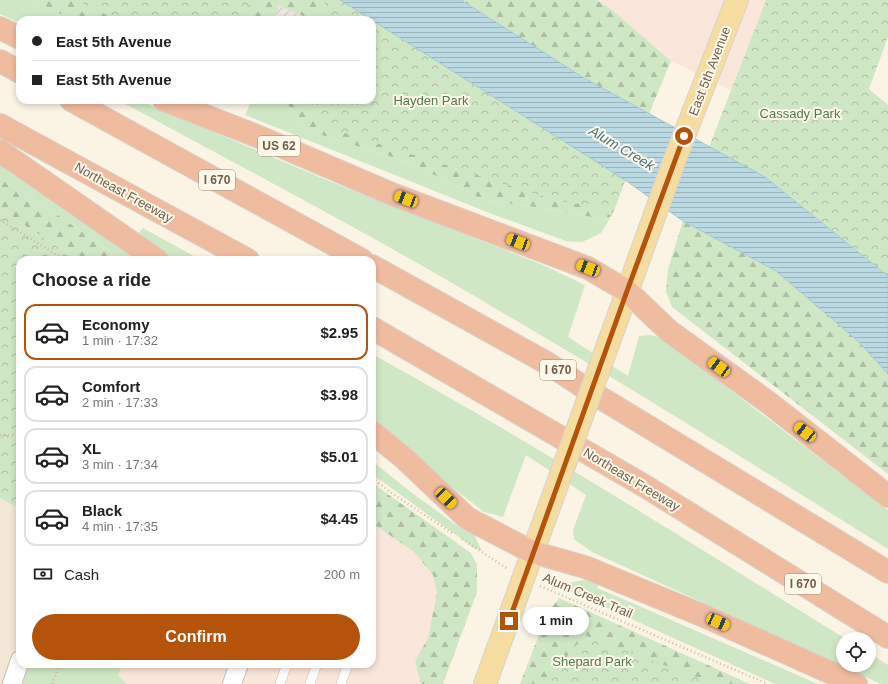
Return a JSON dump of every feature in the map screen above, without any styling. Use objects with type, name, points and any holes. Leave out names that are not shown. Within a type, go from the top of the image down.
[{"type":"highway","points":[[0,28],[16,36]]},
{"type":"highway","points":[[0,61],[16,70]]},
{"type":"highway","name":"I 670","points":[[78,104],[355,256]]},
{"type":"highway","name":"US 62","points":[[174,104],[257,136],[392,194],[588,268],[627,291]]},
{"type":"highway","name":"Northeast Freeway","points":[[0,125],[241,256]]},
{"type":"highway","points":[[0,151],[151,256]]},
{"type":"highway","name":"I 670","points":[[376,268],[547,363],[591,392],[888,572]]},
{"type":"highway","points":[[627,291],[669,331],[769,403],[888,496]]},
{"type":"highway","name":"Northeast Freeway","points":[[376,330],[643,485],[888,637]]},
{"type":"highway","points":[[376,435],[405,459],[467,518],[532,552],[585,567],[704,616],[856,684]]},
{"type":"main road","name":"East 5th Avenue","points":[[485,684],[627,291],[737,0]]},
{"type":"street","points":[[12,684],[17,668]]},
{"type":"street","points":[[232,684],[238,668]]},
{"type":"lane","points":[[280,684],[286,668]]},
{"type":"lane","points":[[310,684],[316,668]]},
{"type":"lane","points":[[341,684],[347,668]]},
{"type":"path","points":[[0,220],[58,256]]},
{"type":"path","points":[[0,435],[16,435]]},
{"type":"path","name":"Alum Creek Trail","points":[[376,481],[393,494],[523,579],[768,684]]},
{"type":"path","points":[[52,684],[58,668]]},
{"type":"shaded area","points":[[597,0],[766,0],[731,90],[671,61],[612,10]]},
{"type":"shaded area","points":[[279,6],[303,16],[275,16]]},
{"type":"shaded area","points":[[0,498],[16,507],[16,668],[19,668],[17,684],[0,684]]},
{"type":"shaded area","points":[[376,526],[414,552],[433,575],[437,593],[428,638],[415,661],[420,682],[423,684],[126,684],[118,675],[121,668],[376,668]]},
{"type":"green space","points":[[0,0],[33,0],[65,16],[16,16],[16,21],[0,14]]},
{"type":"green space","points":[[33,0],[340,0],[366,16],[303,16],[279,6],[275,16],[65,16]]},
{"type":"green space","points":[[77,0],[251,0],[245,16],[109,16]]},
{"type":"green space","name":"Hayden Park","points":[[326,0],[377,0],[635,155],[612,216],[586,205],[554,200],[320,125],[308,104],[376,104],[376,16],[320,16]]},
{"type":"green space","points":[[461,0],[597,0],[612,10],[671,61],[649,114],[584,78]]},
{"type":"green space","name":"Cassady Park","points":[[766,0],[888,0],[888,37],[869,89],[888,105],[888,276],[765,177],[709,147]]},
{"type":"green space","name":"Hayden Park","points":[[376,23],[625,180],[609,220],[484,200],[408,162],[309,131],[287,104],[376,104]]},
{"type":"green space","points":[[125,104],[147,104],[329,181],[543,265],[585,285],[568,337],[628,376],[639,336],[651,335],[663,339],[888,510],[888,549],[743,458],[547,339],[309,203]]},
{"type":"green space","points":[[250,104],[287,104],[309,131],[408,162],[484,200],[609,220],[601,233],[582,242],[566,241],[492,214],[245,115]]},
{"type":"green space","points":[[0,161],[45,190],[131,256],[116,256],[43,205],[0,179]]},
{"type":"green space","points":[[0,179],[43,205],[116,256],[74,256],[0,210]]},
{"type":"green space","points":[[0,210],[74,256],[16,256],[16,507],[0,498]]},
{"type":"green space","points":[[683,221],[776,271],[859,342],[888,374],[888,474],[672,307],[666,292],[668,269]]},
{"type":"green space","points":[[143,228],[194,256],[165,256],[137,235]]},
{"type":"green space","points":[[376,356],[552,458],[836,633],[836,663],[592,552],[574,539],[573,530],[586,495],[526,455],[503,517],[484,512],[376,426]]},
{"type":"green space","points":[[376,464],[412,493],[459,527],[463,523],[474,534],[482,551],[474,548],[376,477]]},
{"type":"green space","points":[[376,486],[471,553],[477,565],[477,592],[443,684],[423,684],[420,682],[415,661],[428,638],[437,593],[433,575],[414,552],[376,526]]},
{"type":"green space","points":[[584,580],[599,582],[597,588],[818,684],[775,684],[565,589],[563,584]]},
{"type":"green space","points":[[559,598],[750,684],[520,684],[547,614]]},
{"type":"green space","name":"Shepard Park","points":[[584,635],[715,684],[545,684]]},
{"type":"green space","points":[[876,657],[888,665],[888,684],[881,684],[855,672],[876,672]]},
{"type":"green space","points":[[23,668],[121,668],[118,675],[126,684],[17,684]]},
{"type":"water","name":"Alum Creek","points":[[340,0],[461,0],[584,78],[765,177],[888,276],[888,374],[859,342],[776,271],[683,221],[625,180],[376,23],[376,16],[365,16]]},
{"type":"route","points":[[509,621],[532,552],[684,136]]}]
